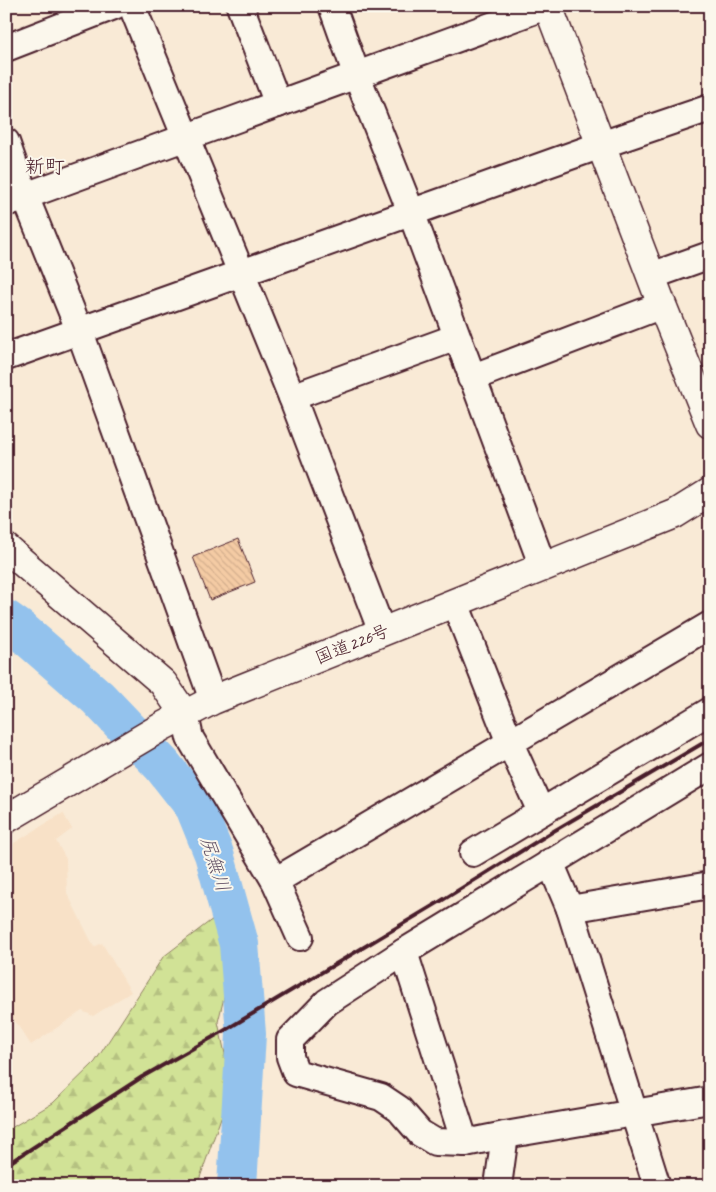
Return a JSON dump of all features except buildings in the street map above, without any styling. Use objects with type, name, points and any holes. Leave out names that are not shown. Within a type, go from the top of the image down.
[{"type":"main road","points":[[547,6],[710,424]]},
{"type":"main road","name":"国道226号","points":[[6,819],[174,720],[213,700],[674,514],[710,492]]},
{"type":"main road","points":[[6,548],[163,683],[174,720]]},
{"type":"street","points":[[6,48],[114,6]]},
{"type":"street","points":[[132,6],[292,397],[382,632]]},
{"type":"street","points":[[240,6],[278,104]]},
{"type":"street","points":[[332,6],[356,76],[411,212],[543,567]]},
{"type":"street","points":[[15,199],[547,6]]},
{"type":"street","points":[[6,357],[601,144],[710,108]]},
{"type":"street","points":[[6,142],[15,199],[80,332],[213,700]]},
{"type":"street","points":[[651,276],[710,255]]},
{"type":"street","points":[[472,378],[662,305]]},
{"type":"street","points":[[292,397],[457,337]]},
{"type":"street","points":[[455,603],[510,743],[541,812]]},
{"type":"street","points":[[275,881],[710,624]]},
{"type":"street","points":[[473,853],[710,711]]},
{"type":"street","points":[[174,720],[190,738],[275,881],[300,937]]},
{"type":"street","points":[[710,766],[550,862],[327,1002],[290,1040],[290,1057],[296,1073],[381,1097],[399,1109],[420,1134],[435,1142],[466,1143],[633,1112],[710,1100]]},
{"type":"street","points":[[550,862],[570,908],[633,1112],[658,1186]]},
{"type":"street","points":[[570,908],[710,885]]},
{"type":"street","points":[[404,952],[466,1143]]},
{"type":"street","points":[[498,1186],[505,1135]]},
{"type":"shaded area","points":[[63,813],[72,829],[56,841],[66,859],[67,893],[94,947],[102,943],[131,992],[93,1016],[82,1011],[31,1045],[6,1008],[6,848]]},
{"type":"green space","points":[[222,912],[233,961],[218,1022],[232,1086],[197,1186],[6,1186],[6,1131],[53,1103],[95,1062],[163,957]]},
{"type":"waterway","name":"尻無川","points":[[6,620],[98,698],[162,765],[195,807],[214,854],[239,944],[246,1034],[237,1186]]},
{"type":"railway","points":[[6,1165],[142,1077],[222,1032],[552,832],[710,739]]},
{"type":"district","name":"新町","points":[[45,166]]}]
